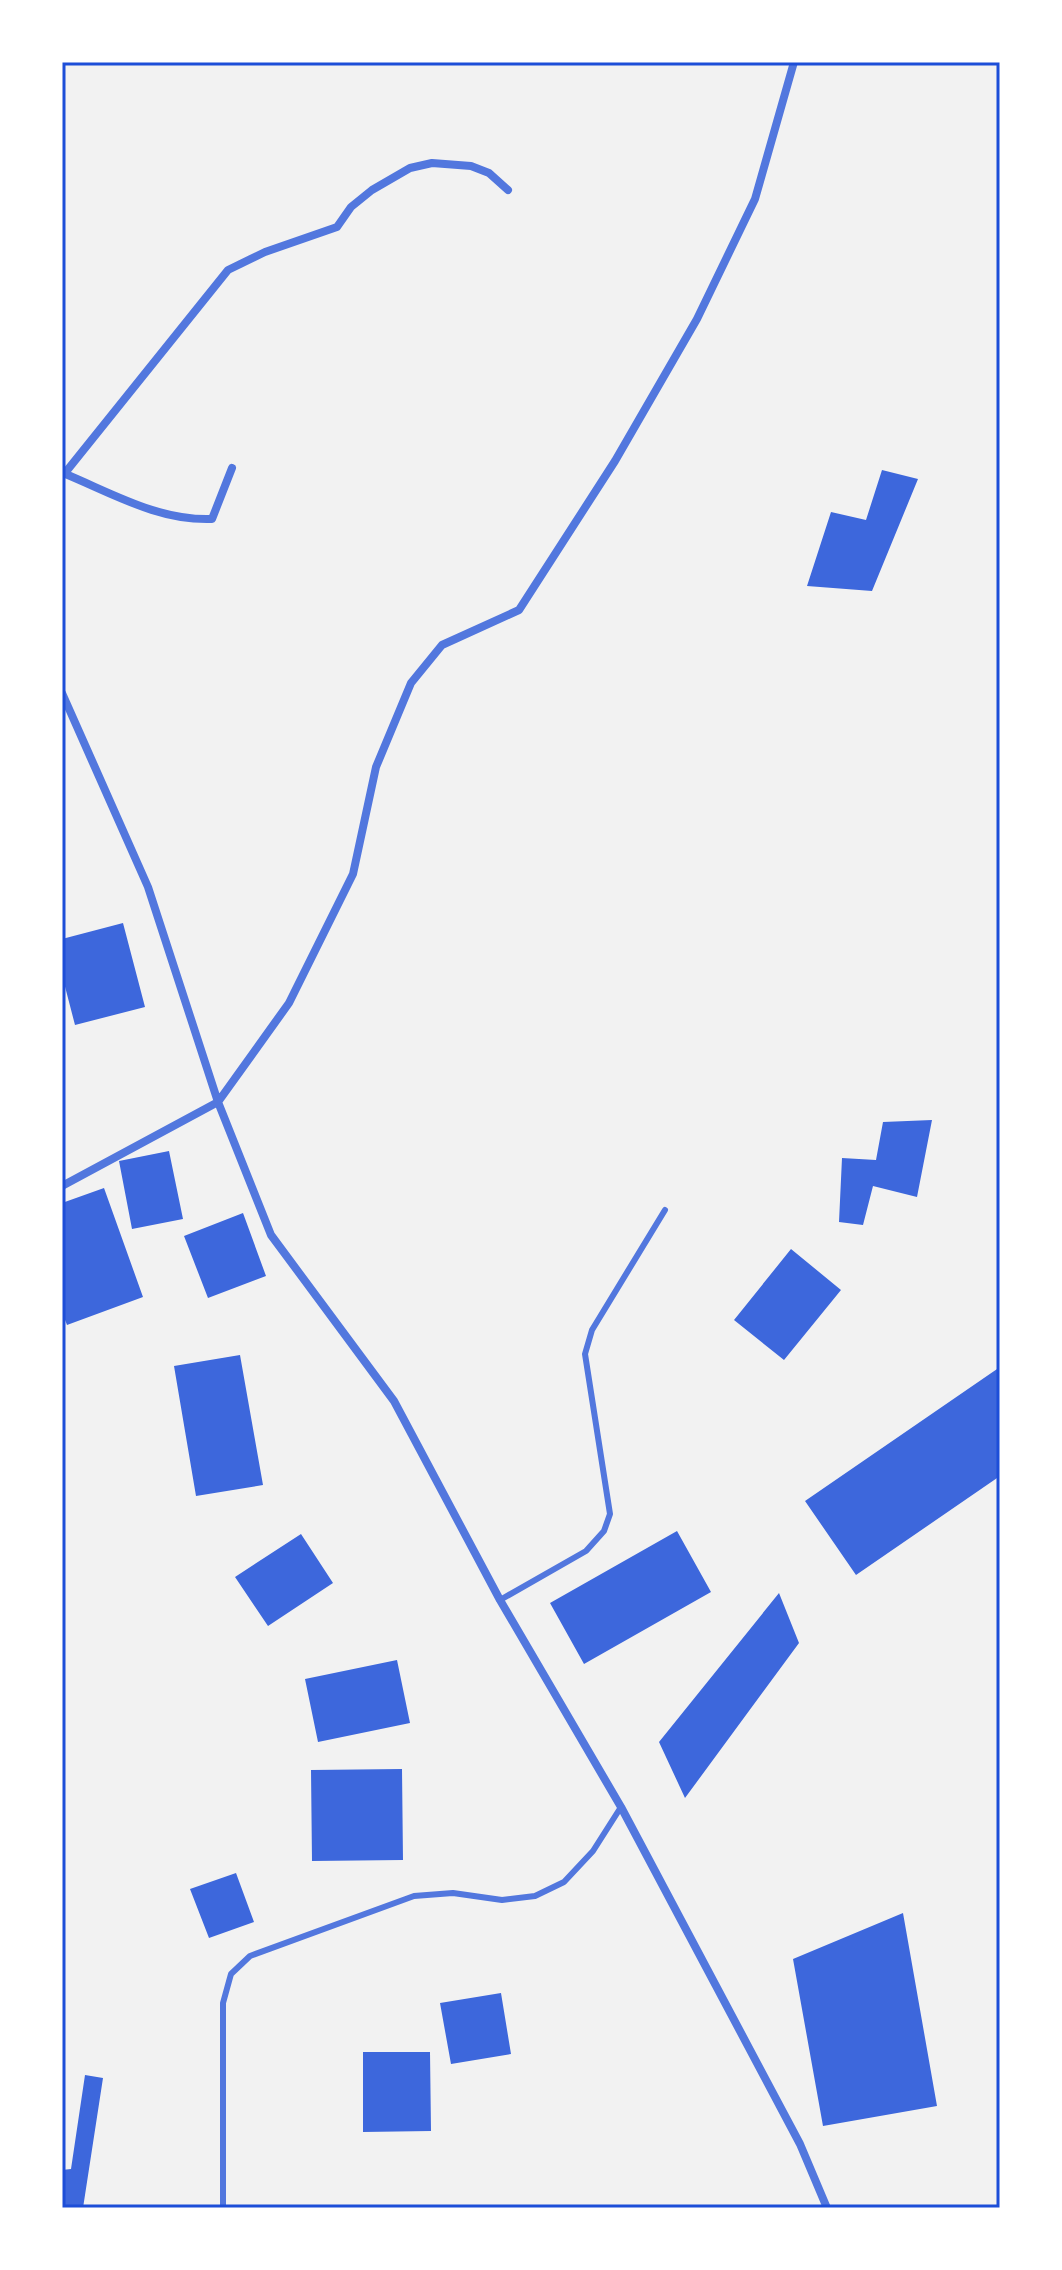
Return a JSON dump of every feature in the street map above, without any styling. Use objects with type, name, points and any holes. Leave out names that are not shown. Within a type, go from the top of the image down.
[{"type":"street","points":[[62,1186],[218,1102],[289,1003],[353,874],[376,767],[411,683],[442,645],[519,610],[615,461],[697,319],[755,199],[794,62]]},
{"type":"street","points":[[232,468],[212,519],[190,520],[157,513],[63,473],[228,270],[265,252],[337,227],[351,207],[372,190],[410,168],[432,163],[471,166],[489,173],[508,190]]},
{"type":"street","points":[[62,693],[148,887],[218,1102],[271,1235],[394,1401],[500,1600],[621,1807],[800,2144],[827,2208]]},
{"type":"lane","points":[[500,1600],[586,1551],[604,1531],[610,1514],[585,1354],[592,1330],[665,1210]]},
{"type":"lane","points":[[223,2208],[223,2003],[231,1974],[250,1956],[414,1896],[453,1893],[502,1900],[535,1896],[564,1882],[593,1851],[621,1807]]},
{"type":"building","points":[[882,470],[918,479],[872,591],[807,586],[831,512],[866,520]]},
{"type":"building","points":[[123,923],[145,1007],[75,1025],[62,975],[62,939]]},
{"type":"building","points":[[932,1120],[917,1197],[873,1186],[863,1225],[839,1222],[842,1158],[876,1160],[883,1122]]},
{"type":"building","points":[[169,1151],[183,1219],[132,1229],[119,1161]]},
{"type":"building","points":[[104,1188],[143,1297],[67,1325],[62,1312],[62,1203]]},
{"type":"building","points":[[243,1213],[266,1276],[208,1298],[184,1236]]},
{"type":"building","points":[[791,1249],[841,1290],[784,1360],[734,1320]]},
{"type":"building","points":[[240,1355],[263,1485],[196,1496],[174,1366]]},
{"type":"building","points":[[1000,1367],[1000,1476],[856,1575],[805,1501]]},
{"type":"building","points":[[677,1531],[711,1592],[584,1664],[550,1603]]},
{"type":"building","points":[[301,1534],[333,1583],[268,1626],[235,1577]]},
{"type":"building","points":[[779,1593],[799,1643],[685,1798],[659,1742]]},
{"type":"building","points":[[397,1660],[410,1723],[318,1742],[305,1679]]},
{"type":"building","points":[[402,1769],[403,1860],[312,1861],[311,1770]]},
{"type":"building","points":[[236,1873],[254,1922],[209,1938],[190,1889]]},
{"type":"building","points":[[903,1913],[937,2106],[823,2126],[793,1959]]},
{"type":"building","points":[[501,1993],[511,2054],[451,2064],[440,2003]]},
{"type":"building","points":[[363,2052],[430,2052],[431,2131],[363,2132]]},
{"type":"building","points":[[85,2075],[103,2078],[83,2208],[62,2208],[62,2170],[71,2169]]}]
